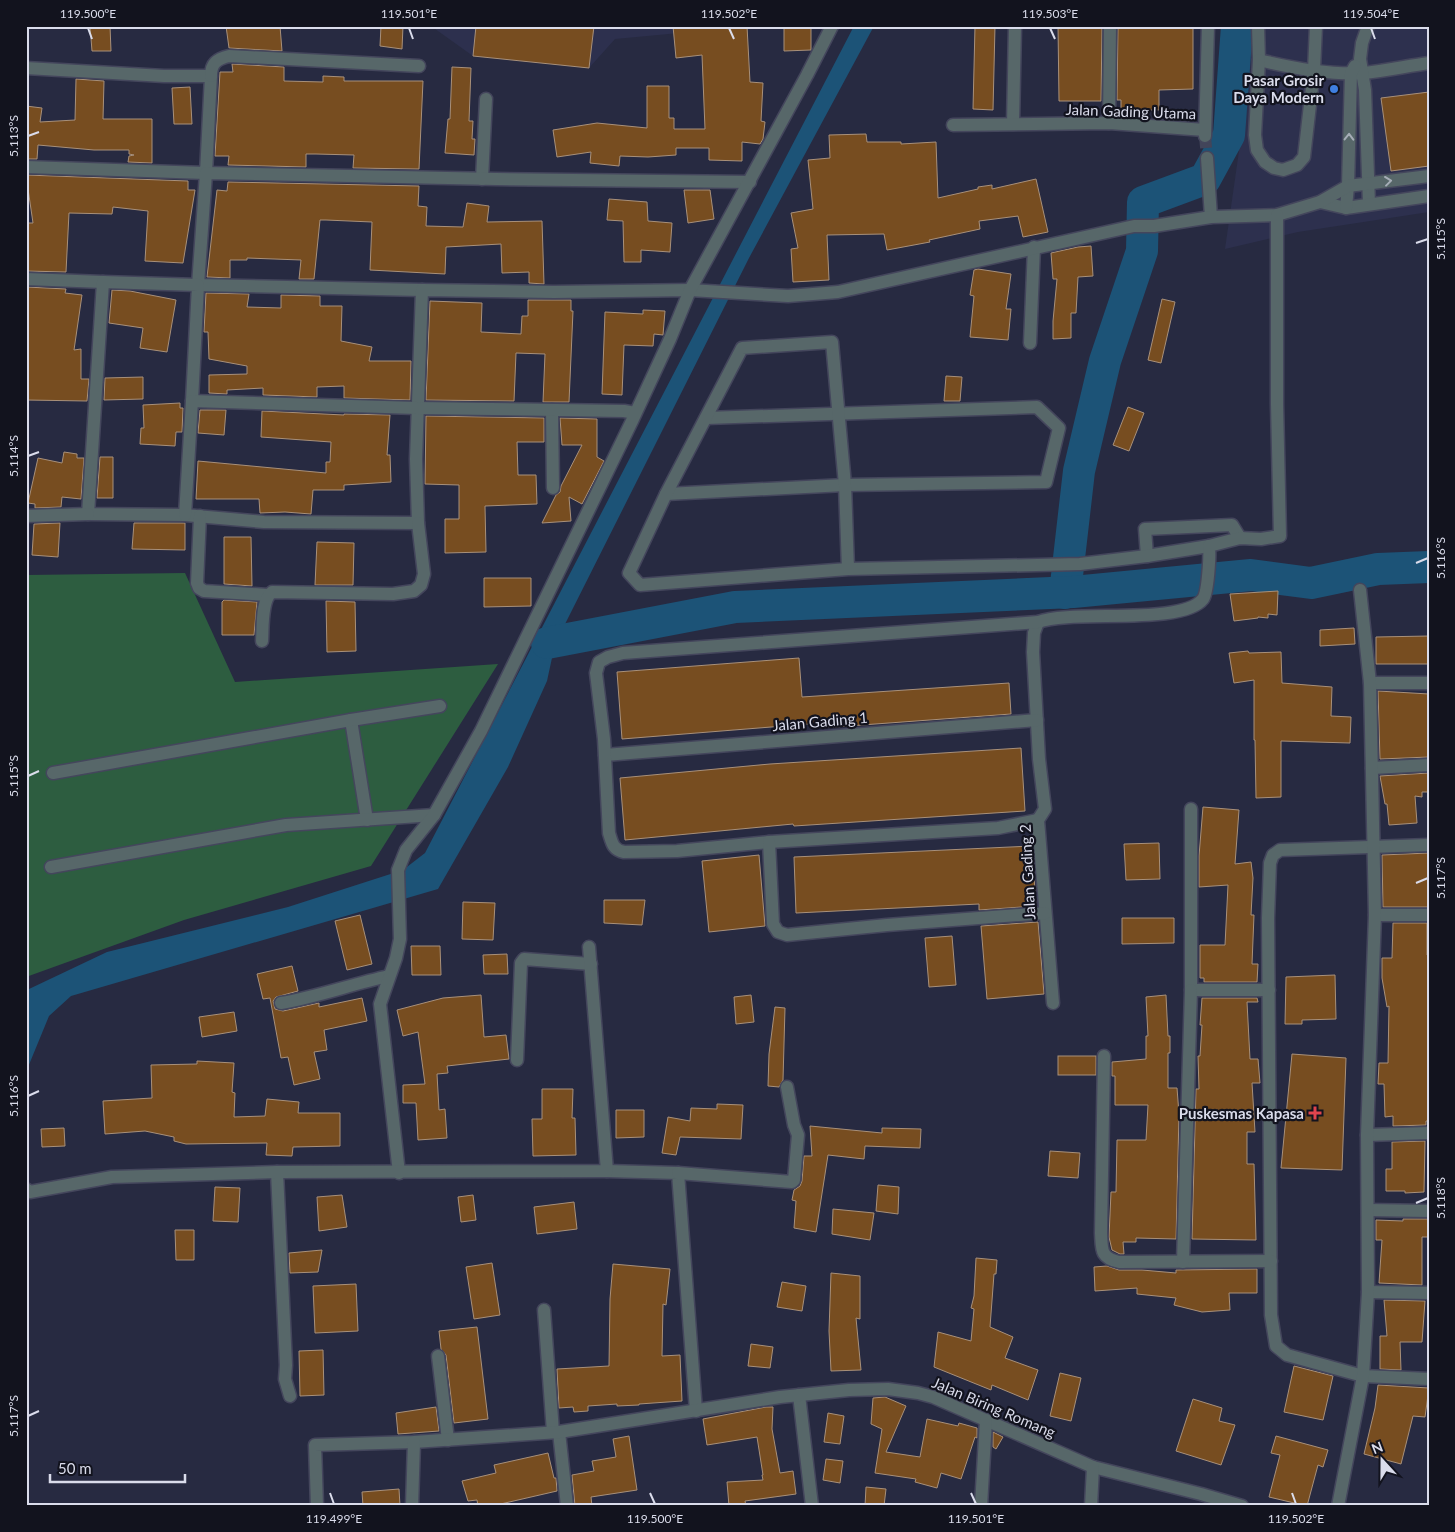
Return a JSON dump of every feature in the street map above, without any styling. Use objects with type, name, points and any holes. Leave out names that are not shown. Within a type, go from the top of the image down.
[{"type":"street","points":[[399,1173],[380,1004],[396,958],[400,939],[398,870],[406,850],[434,816],[481,731],[635,413],[670,339],[690,290],[808,75],[832,26]]},
{"type":"street","points":[[1013,124],[1015,26]]},
{"type":"street","points":[[1109,124],[1110,26]]},
{"type":"street","name":"Jalan Gading Utama","points":[[953,125],[1109,124],[1205,133],[1208,26]]},
{"type":"street","points":[[1258,26],[1259,60],[1255,135],[1257,150],[1264,162],[1274,168],[1283,170],[1297,165],[1304,158],[1314,70],[1316,26]]},
{"type":"street","points":[[1346,208],[1357,73],[1362,43],[1368,26]]},
{"type":"street","points":[[185,515],[213,63],[219,58],[229,56],[419,66]]},
{"type":"street","points":[[1259,60],[1314,70],[1357,73],[1429,63]]},
{"type":"street","points":[[26,68],[164,76],[211,76]]},
{"type":"street","points":[[1357,73],[1369,183],[1369,204]]},
{"type":"street","points":[[482,179],[486,99]]},
{"type":"street","points":[[1207,158],[1211,217]]},
{"type":"street","points":[[26,167],[482,179],[750,182]]},
{"type":"street","points":[[26,279],[422,290],[554,292],[690,290],[788,296],[838,292],[1134,226],[1154,226],[1211,217],[1277,215],[1320,202],[1348,186],[1429,176]]},
{"type":"street","points":[[1320,202],[1346,208],[1429,196]]},
{"type":"street","points":[[848,569],[845,485],[832,342],[742,348],[666,494],[629,574],[640,585],[848,569],[1080,564],[1210,546],[1240,538],[1261,539],[1280,536],[1277,404],[1277,215]]},
{"type":"street","points":[[1030,343],[1034,247]]},
{"type":"street","points":[[88,514],[104,282]]},
{"type":"street","points":[[262,642],[265,601],[272,592],[393,594],[414,591],[421,585],[424,574],[418,523],[416,459],[422,290]]},
{"type":"street","points":[[192,401],[417,408],[624,411],[635,413]]},
{"type":"street","points":[[666,494],[845,485],[1046,482],[1059,428],[1037,407],[706,418]]},
{"type":"street","points":[[552,410],[554,488]]},
{"type":"street","points":[[26,516],[88,514],[185,515],[264,522],[418,523]]},
{"type":"street","points":[[200,516],[197,583],[199,588],[204,591],[268,595]]},
{"type":"street","points":[[1147,556],[1145,528],[1232,525],[1240,538]]},
{"type":"street","points":[[1038,820],[998,828],[769,842],[677,851],[624,852],[617,850],[614,847],[609,832],[605,755],[596,673],[599,662],[608,657],[623,654],[1038,622],[1048,618],[1063,616],[1109,617],[1180,611],[1194,606],[1204,598],[1210,562],[1210,546]]},
{"type":"street","points":[[1338,1506],[1363,1376],[1368,1292],[1367,1135],[1375,915],[1370,683],[1360,590]]},
{"type":"street","name":"Jalan Gading 2","points":[[1038,622],[1034,633],[1033,652],[1044,809],[1038,820],[1053,1003]]},
{"type":"street","points":[[1370,683],[1429,683]]},
{"type":"street","points":[[53,774],[351,720],[440,706]]},
{"type":"street","points":[[351,720],[367,820]]},
{"type":"street","name":"Jalan Gading 1","points":[[605,755],[1037,720]]},
{"type":"street","points":[[1372,768],[1429,765]]},
{"type":"street","points":[[1183,1262],[1190,990],[1191,809]]},
{"type":"street","points":[[51,867],[286,825],[434,816]]},
{"type":"street","points":[[769,842],[773,924],[778,932],[787,935],[1045,913]]},
{"type":"street","points":[[1429,845],[1280,850],[1272,855],[1270,863],[1268,918],[1271,1321],[1278,1349],[1287,1355],[1363,1376],[1429,1379]]},
{"type":"street","points":[[1375,915],[1429,916]]},
{"type":"street","points":[[589,947],[607,1171]]},
{"type":"street","points":[[516,1060],[522,963],[524,959],[591,964]]},
{"type":"street","points":[[281,1003],[308,998],[359,982],[389,976]]},
{"type":"street","points":[[1190,990],[1269,990]]},
{"type":"street","points":[[1104,1056],[1101,1233],[1103,1252],[1109,1260],[1119,1262],[1271,1261]]},
{"type":"street","points":[[26,1189],[30,1192],[112,1176],[277,1172],[607,1171],[678,1173],[792,1182],[794,1180],[798,1135],[794,1125],[787,1087]]},
{"type":"street","points":[[1367,1135],[1429,1133]]},
{"type":"street","points":[[277,1172],[286,1358],[285,1379],[290,1396]]},
{"type":"street","points":[[678,1173],[696,1411]]},
{"type":"street","points":[[1368,1210],[1429,1211]]},
{"type":"street","points":[[1368,1292],[1429,1293]]},
{"type":"street","points":[[544,1310],[556,1432],[567,1506]]},
{"type":"street","points":[[438,1356],[448,1440]]},
{"type":"street","name":"Jalan Biring Romang","points":[[317,1506],[315,1445],[414,1442],[556,1432],[799,1395],[868,1389],[918,1393],[933,1397],[1093,1467],[1242,1506]]},
{"type":"street","points":[[799,1395],[812,1506]]},
{"type":"street","points":[[981,1506],[986,1420]]},
{"type":"street","points":[[412,1506],[414,1442]]},
{"type":"street","points":[[1091,1506],[1093,1467]]},
{"type":"shaded area","points":[[431,26],[691,26],[690,32],[615,39],[589,68],[473,56]]},
{"type":"shaded area","points":[[854,26],[874,26],[749,258],[555,644],[547,681],[508,767],[438,889],[71,996],[49,1016],[26,1072],[26,997],[29,989],[107,952],[288,907],[403,870],[425,853]]},
{"type":"shaded area","name":"Pasar Grosir Daya Modern","points":[[1239,26],[1429,26],[1429,212],[1298,232],[1225,249],[1239,151]]},
{"type":"green space","points":[[185,573],[235,682],[498,664],[371,866],[184,920],[26,977],[26,575]]},
{"type":"building","points":[[90,26],[110,26],[111,51],[92,51]]},
{"type":"building","points":[[226,26],[280,26],[282,51],[229,48]]},
{"type":"building","points":[[381,26],[403,26],[402,49],[380,46]]},
{"type":"building","points":[[476,26],[594,26],[589,68],[473,56]]},
{"type":"building","points":[[673,26],[747,26],[750,82],[763,83],[761,121],[765,122],[763,139],[760,144],[742,142],[742,161],[709,160],[709,148],[676,148],[676,155],[620,156],[619,166],[590,163],[591,152],[557,157],[553,130],[597,123],[647,128],[647,86],[669,86],[669,118],[674,118],[674,129],[705,129],[702,55],[676,58]]},
{"type":"building","points":[[811,26],[811,50],[784,51],[784,27]]},
{"type":"building","points":[[975,26],[995,26],[993,110],[973,109]]},
{"type":"building","points":[[1058,26],[1102,26],[1101,101],[1059,101]]},
{"type":"building","points":[[1118,26],[1193,26],[1193,89],[1159,90],[1159,110],[1121,110],[1121,100],[1117,100]]},
{"type":"building","points":[[232,64],[284,67],[284,81],[323,82],[323,76],[344,77],[344,81],[423,81],[419,169],[353,168],[354,155],[316,154],[306,154],[306,167],[228,165],[229,156],[215,156],[220,72],[233,72]]},
{"type":"building","points":[[452,67],[471,68],[469,121],[473,121],[472,139],[475,139],[474,155],[445,153],[448,119],[450,119]]},
{"type":"building","points":[[76,79],[104,81],[103,119],[152,119],[152,163],[128,162],[129,156],[134,155],[129,154],[129,150],[94,150],[38,145],[37,159],[26,159],[26,106],[42,108],[40,122],[75,120]]},
{"type":"building","points":[[190,87],[192,124],[174,124],[172,88]]},
{"type":"building","points":[[1429,92],[1429,166],[1391,171],[1381,98]]},
{"type":"building","points":[[866,134],[867,142],[901,142],[901,144],[936,142],[938,198],[978,189],[978,187],[992,185],[992,189],[1036,179],[1048,232],[1023,237],[1018,216],[979,221],[980,229],[929,240],[930,242],[887,250],[884,234],[827,235],[829,280],[793,282],[791,249],[798,248],[791,213],[813,209],[808,160],[830,158],[829,135]]},
{"type":"building","points":[[26,175],[188,181],[188,190],[195,190],[183,263],[145,261],[148,211],[113,207],[112,214],[69,213],[66,272],[26,271],[26,223],[33,223]]},
{"type":"building","points":[[228,182],[419,186],[418,206],[427,207],[426,226],[463,227],[467,203],[489,206],[487,222],[542,221],[544,284],[529,283],[529,272],[502,273],[501,244],[446,247],[445,274],[370,270],[372,222],[326,220],[320,220],[314,279],[299,279],[301,260],[247,258],[247,260],[230,260],[230,278],[207,277],[217,190],[227,191]]},
{"type":"building","points":[[684,190],[710,190],[714,219],[688,223]]},
{"type":"building","points":[[609,199],[647,202],[648,221],[672,223],[670,252],[641,250],[641,262],[624,262],[623,221],[607,220]]},
{"type":"building","points":[[1091,246],[1093,276],[1078,277],[1076,313],[1071,313],[1071,338],[1053,339],[1057,279],[1053,279],[1051,253]]},
{"type":"building","points":[[974,270],[1011,274],[1006,309],[1011,309],[1008,340],[970,337],[974,296],[970,295]]},
{"type":"building","points":[[26,287],[66,289],[65,293],[82,295],[74,350],[81,349],[81,379],[89,379],[87,401],[26,400]]},
{"type":"building","points":[[112,290],[130,291],[176,300],[167,352],[140,348],[143,328],[109,323]]},
{"type":"building","points":[[206,293],[249,294],[247,307],[281,308],[281,295],[320,296],[320,306],[342,306],[341,341],[372,347],[369,361],[411,361],[410,400],[344,398],[344,386],[317,387],[317,397],[263,395],[263,388],[227,390],[227,394],[209,393],[209,375],[247,374],[247,366],[209,359],[208,332],[204,332]]},
{"type":"building","points":[[1162,299],[1175,302],[1161,363],[1148,360]]},
{"type":"building","points":[[528,300],[571,300],[571,311],[573,311],[569,402],[543,402],[545,354],[516,353],[514,401],[426,400],[430,301],[482,303],[481,332],[521,334],[522,316],[528,316]]},
{"type":"building","points":[[643,310],[665,311],[663,335],[654,334],[653,346],[624,345],[622,395],[602,394],[605,312],[643,314]]},
{"type":"building","points":[[946,376],[962,377],[960,401],[944,401]]},
{"type":"building","points":[[143,377],[143,399],[104,400],[105,378]]},
{"type":"building","points":[[180,403],[180,408],[183,408],[182,432],[176,432],[175,446],[140,444],[141,428],[144,428],[143,405]]},
{"type":"building","points":[[1128,407],[1144,413],[1129,451],[1113,445]]},
{"type":"building","points":[[200,410],[226,410],[224,435],[198,433]]},
{"type":"building","points":[[262,411],[390,415],[387,455],[390,455],[391,482],[344,485],[344,490],[313,490],[311,514],[260,513],[259,499],[196,499],[198,461],[326,473],[326,462],[330,462],[331,442],[261,437]]},
{"type":"building","points":[[426,416],[544,418],[544,442],[517,442],[518,475],[536,475],[537,504],[485,506],[486,552],[445,553],[445,519],[459,519],[459,485],[425,484]]},
{"type":"building","points":[[560,418],[597,419],[597,457],[604,461],[582,504],[569,497],[571,521],[542,523],[556,495],[560,492],[561,486],[582,445],[562,445]]},
{"type":"building","points":[[64,452],[77,454],[77,458],[84,458],[81,499],[62,497],[61,507],[35,508],[35,504],[28,503],[38,458],[62,463]]},
{"type":"building","points":[[100,457],[113,457],[113,498],[97,498]]},
{"type":"building","points":[[60,523],[58,557],[32,555],[34,524]]},
{"type":"building","points":[[134,523],[185,523],[185,550],[132,549]]},
{"type":"building","points":[[224,537],[251,537],[252,586],[224,584]]},
{"type":"building","points":[[317,542],[354,543],[353,585],[315,585]]},
{"type":"building","points":[[484,578],[531,578],[531,606],[484,607]]},
{"type":"building","points":[[1278,591],[1277,615],[1268,614],[1268,618],[1258,617],[1234,621],[1230,594]]},
{"type":"building","points":[[224,600],[257,602],[254,635],[222,635],[222,602]]},
{"type":"building","points":[[326,601],[355,602],[356,651],[327,652]]},
{"type":"building","points":[[1354,628],[1355,644],[1320,646],[1320,630]]},
{"type":"building","points":[[1429,636],[1429,664],[1376,664],[1376,637]]},
{"type":"building","points":[[1248,651],[1249,653],[1281,652],[1282,683],[1332,687],[1331,716],[1351,717],[1350,743],[1281,741],[1281,797],[1256,798],[1254,680],[1234,683],[1229,653]]},
{"type":"building","points":[[799,658],[802,697],[1009,683],[1011,714],[821,728],[821,723],[622,739],[617,672]]},
{"type":"building","points":[[1378,691],[1429,694],[1429,757],[1380,759]]},
{"type":"building","points":[[1021,748],[1025,811],[794,826],[793,824],[625,840],[620,778],[770,764]]},
{"type":"building","points":[[1429,773],[1429,792],[1422,792],[1422,797],[1415,796],[1417,823],[1389,825],[1387,804],[1385,804],[1380,776]]},
{"type":"building","points":[[1203,807],[1239,810],[1235,864],[1251,862],[1253,878],[1251,915],[1254,915],[1252,964],[1258,964],[1257,982],[1204,982],[1204,978],[1200,978],[1200,945],[1225,945],[1228,885],[1199,887],[1199,856]]},
{"type":"building","points":[[1159,843],[1160,879],[1126,880],[1124,844]]},
{"type":"building","points":[[1032,846],[1036,906],[979,910],[979,904],[796,913],[794,857]]},
{"type":"building","points":[[1429,853],[1429,907],[1383,907],[1382,855]]},
{"type":"building","points":[[759,855],[765,926],[709,932],[702,861]]},
{"type":"building","points":[[604,900],[645,900],[642,925],[604,923]]},
{"type":"building","points":[[463,902],[495,903],[493,940],[462,939]]},
{"type":"building","points":[[360,915],[372,964],[347,970],[335,921]]},
{"type":"building","points":[[1122,918],[1174,918],[1174,943],[1122,944]]},
{"type":"building","points":[[1038,922],[1044,994],[987,999],[981,926]]},
{"type":"building","points":[[1393,923],[1427,923],[1427,955],[1429,955],[1429,1121],[1426,1121],[1426,1125],[1393,1126],[1393,1116],[1385,1117],[1384,1084],[1378,1084],[1379,1063],[1388,1063],[1389,1006],[1387,1007],[1382,978],[1382,958],[1392,958]]},
{"type":"building","points":[[952,936],[956,985],[929,987],[925,938]]},
{"type":"building","points":[[411,946],[440,946],[441,975],[412,975]]},
{"type":"building","points":[[507,954],[508,974],[484,974],[483,955]]},
{"type":"building","points":[[292,966],[298,991],[276,997],[273,1001],[275,1009],[283,1011],[319,1003],[319,1007],[362,998],[367,1021],[324,1030],[327,1050],[314,1052],[320,1079],[294,1085],[288,1057],[281,1058],[270,998],[263,999],[257,974]]},
{"type":"building","points":[[1335,975],[1336,1019],[1302,1020],[1302,1024],[1285,1024],[1286,977]]},
{"type":"building","points":[[481,995],[484,1037],[506,1035],[509,1059],[447,1066],[448,1073],[437,1074],[439,1110],[445,1109],[447,1138],[418,1140],[416,1103],[403,1103],[403,1085],[425,1084],[418,1032],[403,1036],[397,1010],[443,998]]},
{"type":"building","points":[[751,995],[754,1022],[736,1024],[734,997]]},
{"type":"building","points":[[1166,995],[1168,1036],[1170,1036],[1168,1088],[1177,1088],[1179,1114],[1176,1239],[1136,1238],[1136,1242],[1123,1242],[1124,1254],[1120,1254],[1112,1250],[1109,1237],[1111,1192],[1116,1192],[1117,1140],[1146,1140],[1148,1105],[1115,1105],[1115,1076],[1112,1076],[1112,1062],[1146,1059],[1146,1036],[1148,1036],[1146,997]]},
{"type":"building","points":[[1202,998],[1257,998],[1258,1002],[1247,1002],[1250,1059],[1258,1059],[1260,1083],[1252,1083],[1255,1132],[1247,1132],[1247,1164],[1254,1164],[1256,1240],[1192,1239],[1196,1089],[1199,1089],[1198,1056],[1200,1056]]},
{"type":"building","points":[[775,1007],[785,1008],[783,1080],[779,1087],[768,1086],[769,1054]]},
{"type":"building","points":[[234,1012],[237,1031],[202,1037],[199,1017]]},
{"type":"building","name":"Puskesmas Kapasa","points":[[1292,1054],[1346,1058],[1342,1170],[1281,1168]]},
{"type":"building","points":[[1058,1056],[1096,1056],[1096,1075],[1058,1075]]},
{"type":"building","points":[[197,1061],[234,1063],[232,1092],[235,1093],[234,1117],[265,1116],[267,1099],[299,1102],[298,1113],[340,1113],[340,1146],[293,1147],[292,1156],[266,1155],[267,1143],[186,1144],[174,1141],[174,1137],[145,1131],[105,1134],[103,1101],[152,1098],[151,1065],[197,1064]]},
{"type":"building","points":[[542,1089],[573,1089],[572,1118],[575,1118],[576,1155],[533,1156],[532,1119],[542,1119]]},
{"type":"building","points":[[717,1104],[743,1105],[741,1139],[680,1137],[676,1155],[662,1153],[668,1117],[690,1121],[691,1108],[717,1109]]},
{"type":"building","points":[[616,1110],[644,1110],[644,1137],[616,1138]]},
{"type":"building","points":[[810,1126],[882,1133],[882,1128],[921,1129],[920,1148],[865,1146],[864,1159],[828,1155],[816,1232],[794,1228],[796,1201],[792,1200],[794,1190],[800,1186],[802,1181],[804,1156],[812,1156]]},
{"type":"building","points":[[64,1128],[65,1146],[42,1147],[41,1129]]},
{"type":"building","points":[[1425,1141],[1424,1192],[1386,1191],[1386,1169],[1392,1169],[1392,1142]]},
{"type":"building","points":[[1050,1151],[1080,1153],[1078,1178],[1048,1176]]},
{"type":"building","points":[[878,1185],[899,1187],[898,1214],[876,1211]]},
{"type":"building","points":[[215,1187],[240,1188],[238,1222],[213,1221]]},
{"type":"building","points":[[342,1195],[347,1227],[319,1231],[317,1197]]},
{"type":"building","points":[[473,1195],[476,1220],[461,1222],[458,1197]]},
{"type":"building","points":[[574,1202],[577,1229],[537,1234],[534,1207]]},
{"type":"building","points":[[833,1209],[874,1213],[870,1240],[832,1234]]},
{"type":"building","points":[[1403,1219],[1429,1219],[1429,1237],[1422,1237],[1422,1285],[1379,1283],[1382,1240],[1376,1240],[1376,1220],[1403,1221]]},
{"type":"building","points":[[175,1230],[194,1230],[194,1260],[176,1260]]},
{"type":"building","points":[[322,1250],[318,1272],[290,1273],[289,1253]]},
{"type":"building","points":[[976,1258],[997,1260],[996,1274],[994,1274],[990,1327],[1013,1337],[1005,1358],[1038,1370],[1028,1400],[992,1385],[991,1390],[934,1367],[938,1332],[971,1341],[974,1309],[971,1308],[974,1296]]},
{"type":"building","points":[[492,1263],[500,1315],[474,1319],[466,1267]]},
{"type":"building","points":[[613,1264],[670,1269],[666,1305],[663,1304],[662,1356],[680,1355],[682,1401],[639,1405],[588,1406],[588,1411],[574,1412],[573,1407],[559,1408],[557,1369],[609,1366],[610,1299]]},
{"type":"building","points":[[1107,1266],[1119,1270],[1176,1273],[1176,1270],[1257,1269],[1257,1293],[1229,1293],[1230,1310],[1202,1312],[1174,1305],[1176,1298],[1137,1294],[1137,1288],[1095,1291],[1094,1267]]},
{"type":"building","points":[[831,1273],[860,1276],[860,1319],[856,1318],[861,1370],[831,1371],[829,1331]]},
{"type":"building","points":[[782,1282],[806,1286],[802,1311],[777,1307]]},
{"type":"building","points":[[356,1284],[358,1331],[315,1333],[313,1286]]},
{"type":"building","points":[[1384,1300],[1425,1301],[1422,1342],[1400,1342],[1401,1370],[1380,1369],[1380,1336],[1387,1336]]},
{"type":"building","points":[[477,1327],[488,1419],[454,1423],[446,1355],[441,1349],[439,1331]]},
{"type":"building","points":[[751,1344],[773,1347],[770,1368],[748,1366]]},
{"type":"building","points":[[323,1350],[324,1395],[300,1396],[299,1351]]},
{"type":"building","points":[[1294,1366],[1333,1376],[1323,1420],[1284,1412]]},
{"type":"building","points":[[1060,1373],[1081,1378],[1071,1421],[1050,1416]]},
{"type":"building","points":[[1378,1385],[1429,1388],[1425,1417],[1413,1416],[1401,1464],[1364,1454],[1375,1408]]},
{"type":"building","points":[[885,1397],[906,1406],[886,1452],[920,1457],[927,1419],[958,1426],[959,1423],[977,1428],[977,1438],[975,1437],[961,1479],[941,1473],[937,1488],[915,1482],[916,1479],[875,1473],[882,1429],[871,1424],[873,1398]]},
{"type":"building","points":[[1193,1399],[1222,1408],[1219,1421],[1235,1425],[1221,1465],[1176,1451]]},
{"type":"building","points":[[436,1407],[439,1431],[398,1434],[396,1413]]},
{"type":"building","points":[[773,1407],[772,1429],[780,1473],[793,1471],[796,1494],[745,1501],[746,1506],[729,1506],[727,1482],[763,1480],[757,1437],[707,1445],[703,1419]]},
{"type":"building","points":[[828,1413],[844,1416],[840,1444],[824,1442]]},
{"type":"building","points":[[993,1432],[1003,1437],[996,1449],[993,1447]]},
{"type":"building","points":[[629,1436],[637,1490],[591,1497],[592,1506],[575,1506],[572,1475],[594,1471],[592,1461],[616,1457],[613,1439]]},
{"type":"building","points":[[1276,1436],[1328,1450],[1323,1467],[1318,1465],[1307,1506],[1269,1497],[1280,1455],[1271,1453]]},
{"type":"building","points":[[548,1453],[554,1478],[556,1478],[557,1491],[492,1506],[478,1506],[477,1500],[468,1501],[462,1481],[496,1473],[494,1465]]},
{"type":"building","points":[[826,1459],[843,1461],[840,1483],[823,1480]]},
{"type":"building","points":[[866,1487],[886,1489],[884,1506],[865,1506]]},
{"type":"building","points":[[399,1489],[400,1506],[363,1506],[362,1492]]},
{"type":"waterway","points":[[1065,593],[1079,471],[1105,361],[1142,251],[1143,202],[1205,179],[1229,135],[1237,26]]},
{"type":"waterway","points":[[547,643],[735,607],[1073,592],[1251,575],[1311,583],[1378,569],[1429,567]]},
{"type":"tunnel","points":[[1205,136],[1207,158]]},
{"type":"place","name":"Pasar Grosir Daya Modern","points":[[1334,89]]},
{"type":"place","name":"Puskesmas Kapasa","points":[[1315,1113]]}]
